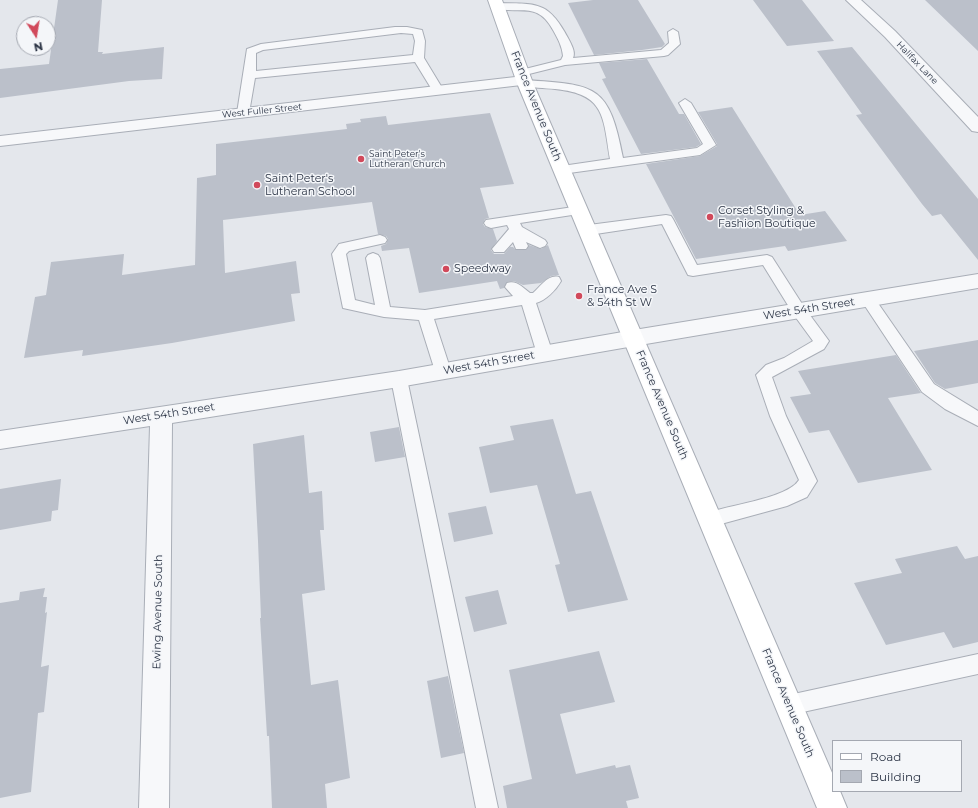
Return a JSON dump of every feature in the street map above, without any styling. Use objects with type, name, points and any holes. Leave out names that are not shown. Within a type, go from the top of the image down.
[{"type":"main road","name":"France Avenue South","points":[[496,3],[524,79],[832,808]]},
{"type":"street","name":"Halifax Lane","points":[[853,0],[890,34],[978,127]]},
{"type":"street","name":"West Fuller Street","points":[[0,141],[438,91],[524,79]]},
{"type":"street","name":"West 54th Street","points":[[0,440],[399,379],[634,338],[978,281]]},
{"type":"street","name":"Ewing Avenue South","points":[[154,808],[161,415]]},
{"type":"lane","points":[[496,3],[537,8],[546,11],[553,18],[569,50],[569,56],[565,62]]},
{"type":"lane","points":[[243,113],[250,75],[251,51],[260,47],[390,32],[410,30],[418,32],[420,41],[418,58],[438,91]]},
{"type":"lane","points":[[524,79],[565,62],[664,53],[675,44],[673,32]]},
{"type":"lane","points":[[250,75],[418,58]]},
{"type":"lane","points":[[524,79],[568,86],[583,90],[598,98],[606,112],[611,127],[617,162]]},
{"type":"lane","points":[[562,170],[700,150],[710,145],[685,104]]},
{"type":"lane","points":[[491,223],[514,225],[580,210]]},
{"type":"lane","points":[[589,230],[666,219],[693,271],[767,260],[799,311],[821,341],[819,345],[764,375],[768,393],[798,454],[808,482],[801,492],[781,501],[710,519]]},
{"type":"lane","points":[[514,225],[540,243]]},
{"type":"lane","points":[[514,225],[521,246]]},
{"type":"lane","points":[[499,249],[514,225]]},
{"type":"lane","points":[[380,240],[344,247],[338,254],[348,304],[384,312],[425,315],[532,298],[554,281]]},
{"type":"lane","points":[[373,258],[384,312]]},
{"type":"lane","points":[[533,284],[532,298],[545,354]]},
{"type":"lane","points":[[512,287],[532,298]]},
{"type":"lane","points":[[868,300],[928,388],[978,419]]},
{"type":"lane","points":[[425,315],[444,371]]},
{"type":"lane","points":[[399,379],[487,808]]},
{"type":"lane","points":[[789,705],[978,664]]},
{"type":"building","points":[[58,0],[102,0],[98,52],[103,52],[102,54],[164,47],[162,79],[129,81],[0,98],[0,69],[49,64],[50,56],[56,56],[56,16]]},
{"type":"building","points":[[593,0],[638,0],[665,44],[662,47],[594,55],[568,3]]},
{"type":"building","points":[[753,0],[802,0],[834,41],[787,46]]},
{"type":"building","points":[[925,0],[978,0],[978,51]]},
{"type":"building","points":[[852,47],[978,199],[978,260],[941,214],[932,216],[922,204],[856,115],[862,114],[817,51]]},
{"type":"building","points":[[647,59],[679,114],[684,114],[701,144],[696,147],[641,154],[602,79],[606,78],[599,63]]},
{"type":"building","points":[[732,107],[800,215],[825,211],[847,241],[788,251],[785,246],[696,259],[646,164],[700,156],[717,146],[698,112]]},
{"type":"building","points":[[490,113],[514,184],[480,188],[489,218],[485,219],[483,224],[485,227],[493,229],[497,241],[491,250],[494,254],[504,254],[510,247],[513,247],[516,250],[526,250],[529,245],[541,249],[548,245],[559,275],[551,276],[541,283],[523,285],[514,281],[507,282],[504,288],[500,289],[497,281],[419,293],[409,248],[382,251],[381,246],[386,244],[388,239],[386,236],[378,234],[372,202],[223,220],[225,273],[296,261],[300,293],[291,294],[295,321],[172,343],[82,356],[83,350],[24,358],[35,297],[46,295],[51,262],[124,254],[122,275],[195,265],[197,178],[216,175],[216,144],[347,129],[346,124],[361,122],[360,119],[386,116],[388,125]]},
{"type":"building","points":[[978,340],[978,383],[945,389],[935,383],[914,351]]},
{"type":"building","points":[[896,355],[921,393],[888,398],[932,470],[858,483],[829,430],[809,433],[790,397],[811,394],[798,371]]},
{"type":"building","points":[[553,419],[576,494],[591,491],[628,600],[568,612],[555,565],[560,564],[537,485],[490,493],[479,447],[514,440],[510,426]]},
{"type":"building","points":[[399,427],[405,457],[375,462],[370,432]]},
{"type":"building","points":[[304,435],[309,493],[322,491],[324,530],[320,530],[325,590],[302,594],[311,685],[338,680],[350,778],[325,784],[327,808],[272,808],[269,736],[267,736],[260,618],[253,444]]},
{"type":"building","points":[[61,479],[58,510],[52,511],[51,521],[0,530],[0,489]]},
{"type":"building","points":[[486,506],[493,534],[454,542],[448,513]]},
{"type":"building","points":[[957,546],[965,559],[978,556],[978,642],[953,648],[944,632],[886,645],[854,583],[902,573],[895,559]]},
{"type":"building","points":[[45,588],[43,597],[47,597],[45,613],[47,612],[41,667],[49,665],[44,712],[38,713],[31,792],[0,798],[0,603],[19,600],[20,592]]},
{"type":"building","points":[[498,590],[507,624],[474,632],[465,597]]},
{"type":"building","points":[[599,651],[615,702],[560,714],[576,774],[615,765],[616,768],[630,765],[639,798],[626,801],[628,808],[507,808],[503,786],[532,779],[509,670]]},
{"type":"building","points":[[448,676],[464,753],[441,758],[427,681]]},
{"type":"place","name":"Saint Peter's Lutheran Church","points":[[361,159]]},
{"type":"place","name":"Saint Peter's Lutheran School","points":[[257,185]]},
{"type":"place","name":"Corset Styling & Fashion Boutique","points":[[710,217]]},
{"type":"place","name":"Speedway","points":[[446,269]]},
{"type":"place","name":"France Ave S & 54th St W","points":[[579,296]]}]
